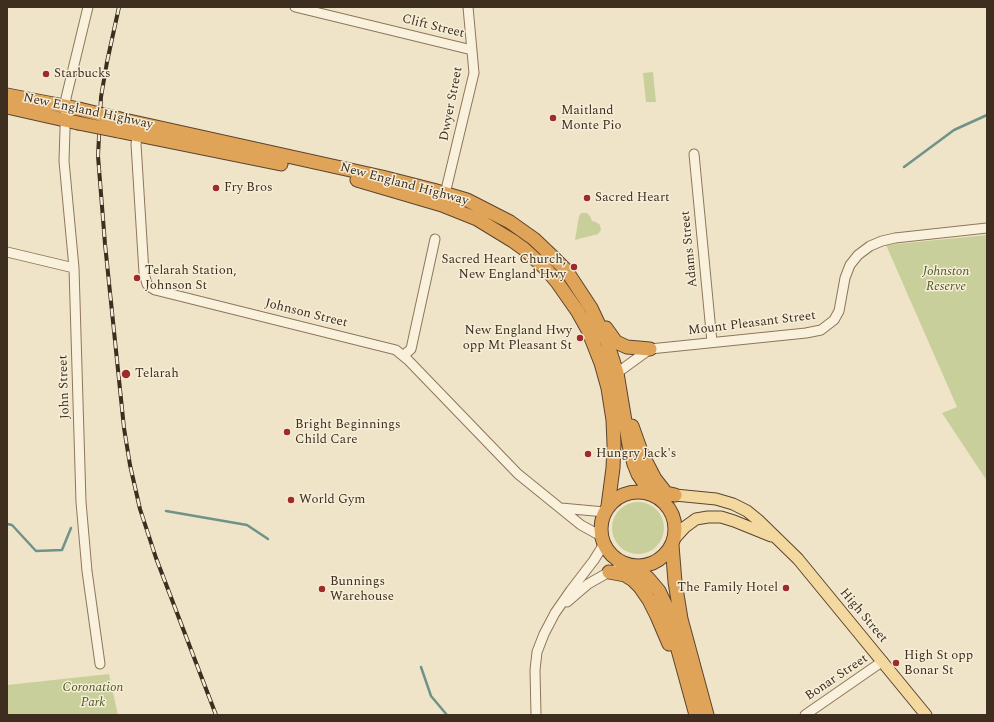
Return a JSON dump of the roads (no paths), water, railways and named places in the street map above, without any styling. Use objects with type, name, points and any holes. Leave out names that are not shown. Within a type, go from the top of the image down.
[{"type":"highway","name":"New England Highway","points":[[7,95],[73,108],[119,125]]},
{"type":"highway","name":"New England Highway","points":[[7,108],[72,122],[119,125],[382,177],[444,200],[513,241],[547,270],[557,282],[578,312],[597,352],[611,400],[613,420],[613,468],[606,509]]},
{"type":"highway","name":"New England Highway","points":[[444,200],[467,200],[510,222],[534,239],[566,270],[591,308],[607,342],[617,373],[628,445],[638,474],[654,496]]},
{"type":"highway","points":[[591,308],[616,342],[627,347],[650,349]]},
{"type":"highway","points":[[620,394],[636,440],[655,480],[666,493],[675,495]]},
{"type":"highway","points":[[696,715],[666,606],[659,591],[648,578],[631,566],[614,558],[602,540],[601,524],[606,509],[614,500],[627,494],[643,493],[654,496],[665,503],[669,509],[674,524],[673,542],[675,582],[681,619],[708,715]]},
{"type":"highway","points":[[631,566],[652,564],[667,553],[673,542]]},
{"type":"highway","points":[[609,572],[618,573],[633,580],[649,600],[666,635],[675,663],[689,690]]},
{"type":"main road","name":"High Street","points":[[654,496],[675,495],[716,499],[732,504],[752,515],[798,559],[926,715]]},
{"type":"main road","name":"High Street","points":[[673,542],[685,527],[696,520],[708,517],[721,517],[734,521],[775,538]]},
{"type":"street","name":"John Street","points":[[88,7],[66,98],[73,108],[72,122],[64,161],[74,268],[81,502],[87,571],[100,664]]},
{"type":"street","name":"Clift Street","points":[[295,7],[472,50]]},
{"type":"street","name":"Dwyer Street","points":[[444,200],[474,73],[468,7]]},
{"type":"street","name":"Johnson Street","points":[[138,129],[136,144],[144,273],[147,284],[150,288],[396,350],[518,474],[602,540]]},
{"type":"street","name":"Adams Street","points":[[694,154],[712,342]]},
{"type":"street","name":"Mount Pleasant Street","points":[[617,373],[650,349],[806,333],[821,330],[834,320],[839,310],[845,278],[850,265],[858,255],[870,246],[895,238],[987,228]]},
{"type":"street","points":[[403,356],[411,348],[435,239]]},
{"type":"street","points":[[7,252],[74,268]]},
{"type":"street","points":[[562,508],[606,509]]},
{"type":"street","points":[[536,715],[534,684],[537,652],[555,613],[594,560],[602,540]]},
{"type":"street","points":[[555,613],[588,584],[609,572],[631,566]]},
{"type":"street","name":"Bonar Street","points":[[805,715],[883,661]]},
{"type":"waterway","points":[[904,167],[954,130],[987,115]]},
{"type":"waterway","points":[[166,511],[247,525],[268,539]]},
{"type":"waterway","points":[[7,524],[12,525],[36,551],[62,550],[71,528]]},
{"type":"waterway","points":[[421,667],[431,696],[447,715]]},
{"type":"railway","points":[[119,7],[101,97],[98,156],[105,244],[124,428],[130,465],[140,509],[156,558],[216,715]]},
{"type":"place","name":"Starbucks","points":[[46,74]]},
{"type":"place","name":"Maitland Monte Pio","points":[[553,118]]},
{"type":"place","name":"Fry Bros","points":[[216,188]]},
{"type":"place","name":"Sacred Heart","points":[[587,198]]},
{"type":"place","name":"Sacred Heart Church, New England Hwy","points":[[574,267]]},
{"type":"place","name":"Telarah Station, Johnson St","points":[[137,278]]},
{"type":"place","name":"New England Hwy opp Mt Pleasant St","points":[[580,338]]},
{"type":"place","name":"Telarah","points":[[126,374]]},
{"type":"place","name":"Bright Beginnings Child Care","points":[[287,432]]},
{"type":"place","name":"Hungry Jack's","points":[[588,454]]},
{"type":"place","name":"World Gym","points":[[291,500]]},
{"type":"place","name":"The Family Hotel","points":[[786,588]]},
{"type":"place","name":"Bunnings Warehouse","points":[[322,589]]},
{"type":"place","name":"High St opp Bonar St","points":[[896,663]]},
{"type":"park label","name":"Johnston Reserve","points":[[946,280]]},
{"type":"park label","name":"Coronation Park","points":[[93,696]]}]
